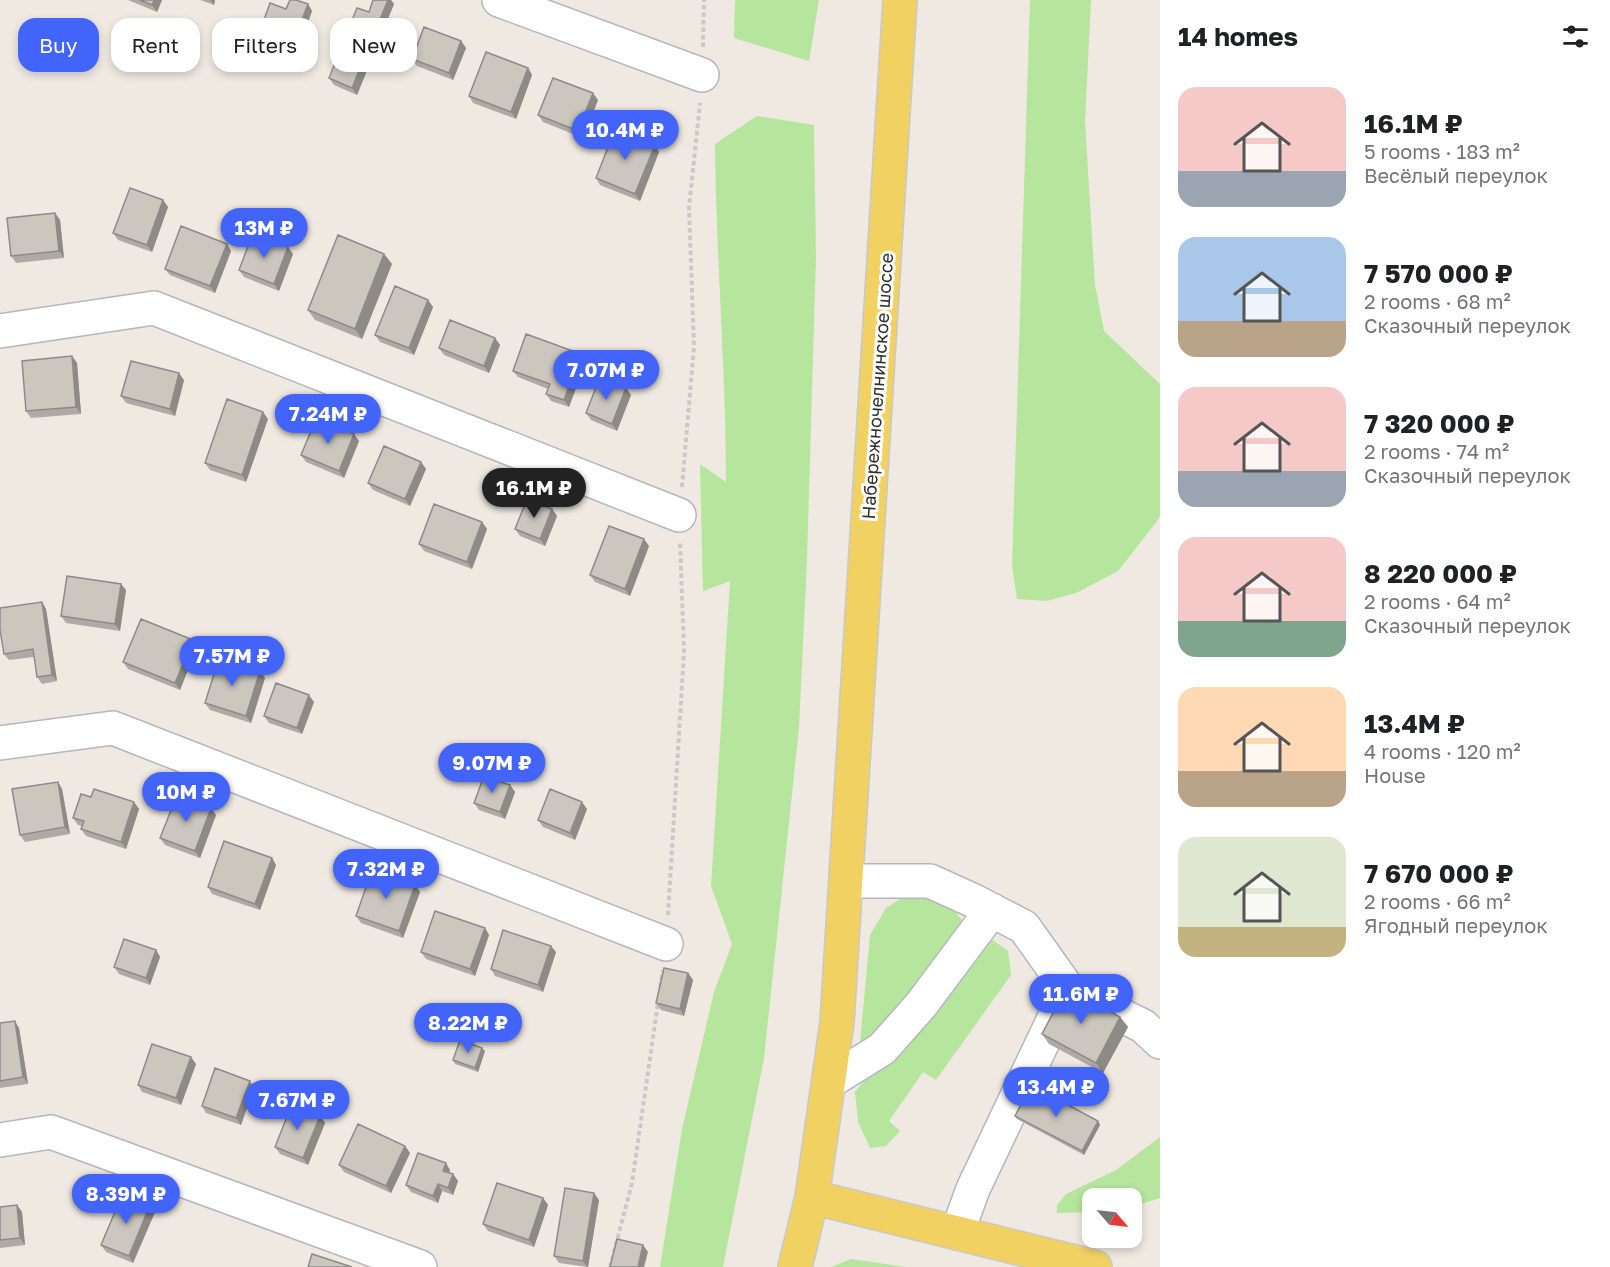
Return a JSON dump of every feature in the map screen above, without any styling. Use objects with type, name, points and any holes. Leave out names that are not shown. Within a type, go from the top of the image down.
[{"type":"main road","name":"Набережночелнинское шоссе","points":[[795,1267],[812,1197],[837,1022],[900,0]]},
{"type":"main road","points":[[812,1197],[1095,1267]]},
{"type":"street","points":[[499,0],[702,75]]},
{"type":"street","points":[[0,331],[154,308],[679,515]]},
{"type":"street","points":[[0,743],[113,728],[666,944]]},
{"type":"street","points":[[846,881],[930,882],[992,910],[1024,927],[1068,989],[1143,1026],[1160,1042]]},
{"type":"street","points":[[829,1082],[882,1050],[921,1005],[992,910]]},
{"type":"street","points":[[957,1233],[973,1189],[1068,989]]},
{"type":"street","points":[[0,1140],[51,1132],[420,1267]]},
{"type":"path","points":[[660,989],[666,944],[684,652],[679,515],[694,346],[689,208],[702,75],[704,0]]},
{"type":"path","points":[[610,1267],[632,1183],[658,1001]]},
{"type":"green space","points":[[735,0],[819,0],[809,61],[734,38]]},
{"type":"green space","points":[[1030,0],[1091,0],[1085,122],[1095,285],[1104,331],[1160,384],[1160,516],[1158,520],[1118,571],[1076,593],[1047,601],[1017,599],[1012,565]]},
{"type":"green space","points":[[757,116],[814,125],[816,256],[807,559],[799,728],[764,1058],[723,1267],[660,1267],[682,1129],[714,992],[732,944],[711,886],[730,581],[703,591],[700,464],[726,482],[715,144]]},
{"type":"green space","points":[[905,896],[943,897],[966,925],[858,1064],[870,935],[886,908]]},
{"type":"green space","points":[[980,931],[1008,951],[1011,975],[936,1080],[923,1072],[889,1121],[900,1131],[886,1146],[870,1148],[858,1122],[855,1092]]},
{"type":"green space","points":[[1160,1137],[1160,1198],[1142,1204],[1142,1188],[1082,1188],[1082,1212],[1057,1213],[1057,1205],[1066,1194],[1116,1170]]},
{"type":"green space","points":[[851,1259],[906,1267],[831,1267]]},
{"type":"building","points":[[140,0],[154,0],[152,5]]},
{"type":"building","points":[[290,0],[308,4],[303,18],[265,18],[270,3],[286,9]]},
{"type":"building","points":[[373,0],[388,0],[381,18],[353,18],[357,8],[369,12]]},
{"type":"building","points":[[424,27],[461,41],[449,73],[417,61],[417,46]]},
{"type":"building","points":[[486,52],[528,68],[511,112],[469,96]]},
{"type":"building","points":[[331,72],[359,72],[352,88],[329,78]]},
{"type":"building","points":[[553,78],[593,93],[578,131],[538,115]]},
{"type":"building","points":[[615,129],[655,145],[635,194],[596,178]]},
{"type":"building","points":[[130,188],[163,200],[147,245],[113,233]]},
{"type":"building","points":[[55,213],[59,251],[11,256],[7,218]]},
{"type":"building","points":[[181,226],[227,244],[210,286],[165,269]]},
{"type":"building","points":[[253,233],[288,247],[274,284],[239,270]]},
{"type":"building","points":[[338,235],[384,254],[355,329],[308,310]]},
{"type":"building","points":[[395,286],[428,300],[409,348],[375,335]]},
{"type":"building","points":[[450,320],[495,338],[484,366],[439,348]]},
{"type":"building","points":[[526,334],[581,354],[564,400],[546,394],[550,384],[513,371]]},
{"type":"building","points":[[72,356],[76,407],[26,411],[22,361]]},
{"type":"building","points":[[131,361],[179,373],[170,409],[121,396]]},
{"type":"building","points":[[600,377],[626,388],[612,424],[586,413]]},
{"type":"building","points":[[227,399],[263,412],[242,475],[205,463]]},
{"type":"building","points":[[316,419],[354,434],[339,471],[301,455]]},
{"type":"building","points":[[384,446],[421,462],[405,499],[368,483]]},
{"type":"building","points":[[527,499],[552,509],[540,539],[515,529]]},
{"type":"building","points":[[434,504],[482,522],[467,562],[419,544]]},
{"type":"building","points":[[609,526],[644,539],[625,589],[590,575]]},
{"type":"building","points":[[67,576],[121,584],[115,624],[61,616]]},
{"type":"building","points":[[42,602],[52,675],[37,677],[33,649],[4,654],[0,630],[0,608]]},
{"type":"building","points":[[141,619],[193,640],[175,683],[123,662]]},
{"type":"building","points":[[219,658],[260,671],[246,716],[205,703]]},
{"type":"building","points":[[276,683],[309,695],[297,728],[264,716]]},
{"type":"building","points":[[484,776],[510,785],[500,812],[474,803]]},
{"type":"building","points":[[58,782],[65,827],[20,835],[12,789]]},
{"type":"building","points":[[94,789],[134,802],[121,842],[81,829],[84,821],[73,818],[81,794],[91,797]]},
{"type":"building","points":[[550,789],[582,802],[570,833],[538,820]]},
{"type":"building","points":[[177,795],[211,808],[195,851],[160,838]]},
{"type":"building","points":[[224,841],[272,858],[255,904],[208,887]]},
{"type":"building","points":[[372,870],[415,885],[399,931],[356,916]]},
{"type":"building","points":[[435,911],[485,928],[470,969],[421,952]]},
{"type":"building","points":[[503,930],[551,946],[538,985],[491,969]]},
{"type":"building","points":[[124,939],[156,950],[146,978],[114,967]]},
{"type":"building","points":[[664,968],[688,973],[680,1009],[656,1003]]},
{"type":"building","points":[[1066,988],[1120,1017],[1096,1063],[1042,1034]]},
{"type":"building","points":[[15,1021],[23,1077],[0,1081],[0,1023]]},
{"type":"building","points":[[460,1040],[482,1048],[475,1068],[453,1060]]},
{"type":"building","points":[[152,1044],[191,1057],[176,1098],[138,1085]]},
{"type":"building","points":[[215,1068],[250,1081],[236,1118],[202,1106]]},
{"type":"building","points":[[1031,1085],[1098,1121],[1082,1151],[1015,1116]]},
{"type":"building","points":[[292,1104],[320,1116],[303,1158],[275,1147]]},
{"type":"building","points":[[358,1124],[405,1146],[386,1186],[339,1165]]},
{"type":"building","points":[[418,1153],[446,1163],[443,1171],[453,1174],[448,1188],[438,1184],[433,1196],[406,1185]]},
{"type":"building","points":[[497,1183],[543,1198],[529,1240],[483,1224]]},
{"type":"building","points":[[565,1188],[594,1193],[583,1261],[554,1256]]},
{"type":"building","points":[[123,1193],[150,1205],[129,1256],[101,1245]]},
{"type":"building","points":[[17,1205],[20,1238],[0,1240],[0,1207]]},
{"type":"building","points":[[617,1239],[643,1245],[638,1267],[610,1267]]},
{"type":"building","points":[[312,1254],[352,1267],[308,1267]]}]
